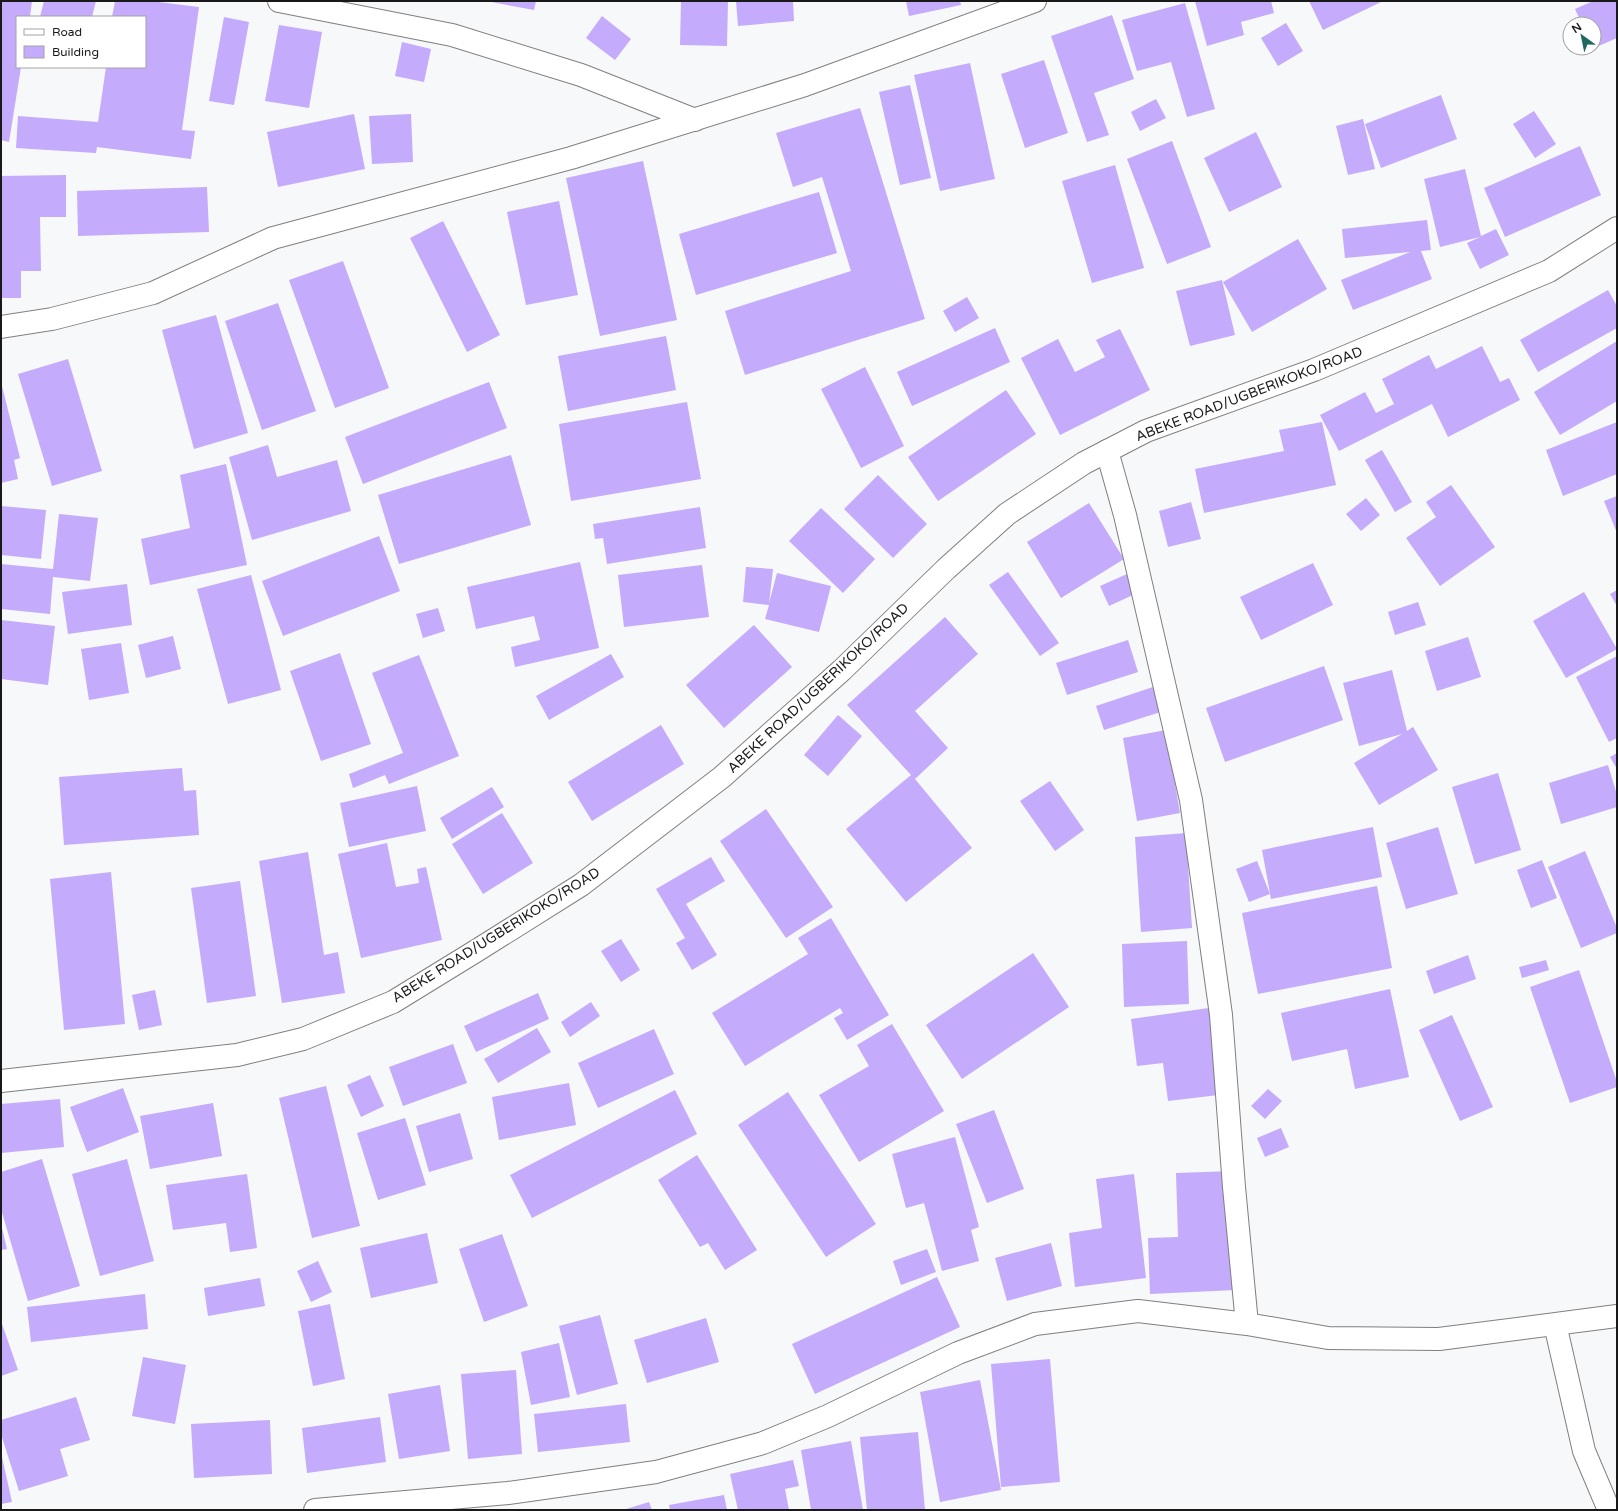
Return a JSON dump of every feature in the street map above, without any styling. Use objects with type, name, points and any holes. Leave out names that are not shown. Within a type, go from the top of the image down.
[{"type":"street","points":[[279,1],[452,35],[581,75],[695,120]]},
{"type":"street","points":[[1,328],[52,319],[153,293],[273,238],[571,158],[695,120],[805,85],[1035,1]]},
{"type":"street","name":"ABEKE ROAD/UGBERIKOKO/ROAD","points":[[1,1081],[237,1055],[303,1039],[393,1002],[581,885],[722,777],[842,670],[946,569],[1008,514],[1084,463],[1146,430],[1314,370],[1542,274],[1617,228]]},
{"type":"street","points":[[1107,451],[1125,515],[1191,800],[1221,1015],[1234,1187],[1247,1324]]},
{"type":"street","points":[[315,1510],[508,1492],[656,1472],[763,1443],[828,1416],[958,1353],[1035,1324],[1138,1310],[1247,1324],[1328,1338],[1439,1339],[1617,1316]]},
{"type":"street","points":[[1555,1324],[1584,1451],[1609,1510]]},
{"type":"building","points":[[1,1],[32,1],[30,16],[16,16],[16,68],[21,68],[9,142],[1,140]]},
{"type":"building","points":[[44,1],[96,1],[92,16],[40,16]]},
{"type":"building","points":[[115,1],[150,1],[199,7],[182,130],[195,131],[191,159],[97,147],[96,153],[16,148],[18,116],[98,122],[106,68],[146,68],[146,16],[112,16]]},
{"type":"building","points":[[486,1],[536,1],[534,10]]},
{"type":"building","points":[[681,1],[728,1],[727,46],[680,45]]},
{"type":"building","points":[[736,1],[793,1],[794,21],[738,26]]},
{"type":"building","points":[[906,1],[960,1],[961,5],[909,16]]},
{"type":"building","points":[[1195,1],[1271,1],[1274,13],[1241,22],[1244,35],[1207,46]]},
{"type":"building","points":[[1309,1],[1383,1],[1323,30]]},
{"type":"building","points":[[1593,1],[1617,1],[1617,38],[1602,45],[1602,16],[1578,16],[1575,9]]},
{"type":"building","points":[[1185,3],[1215,109],[1187,117],[1171,62],[1137,71],[1122,20]]},
{"type":"building","points":[[1112,15],[1134,79],[1094,93],[1109,135],[1087,142],[1051,36]]},
{"type":"building","points":[[602,16],[631,39],[615,60],[586,38]]},
{"type":"building","points":[[224,17],[249,22],[234,105],[209,101]]},
{"type":"building","points":[[1286,23],[1303,51],[1278,66],[1261,38]]},
{"type":"building","points":[[279,25],[322,32],[309,108],[265,101]]},
{"type":"building","points":[[402,42],[431,49],[424,82],[395,76]]},
{"type":"building","points":[[1044,60],[1068,133],[1025,148],[1001,74]]},
{"type":"building","points":[[970,63],[995,179],[940,191],[914,75]]},
{"type":"building","points":[[910,85],[931,178],[900,185],[879,92]]},
{"type":"building","points":[[1441,95],[1457,139],[1381,168],[1365,124]]},
{"type":"building","points":[[1156,99],[1166,118],[1140,131],[1131,112]]},
{"type":"building","points":[[860,108],[925,319],[745,375],[725,311],[851,271],[822,177],[793,187],[776,133]]},
{"type":"building","points":[[1534,111],[1556,144],[1535,158],[1513,124]]},
{"type":"building","points":[[354,114],[365,169],[278,187],[267,132]]},
{"type":"building","points":[[411,114],[413,162],[372,164],[369,116]]},
{"type":"building","points":[[1363,119],[1375,169],[1348,175],[1336,126]]},
{"type":"building","points":[[1256,132],[1282,187],[1229,212],[1204,158]]},
{"type":"building","points":[[1172,141],[1211,247],[1167,264],[1127,159]]},
{"type":"building","points":[[1580,146],[1601,195],[1505,237],[1484,188]]},
{"type":"building","points":[[643,161],[677,320],[600,336],[566,178]]},
{"type":"building","points":[[1115,165],[1144,268],[1092,283],[1062,181]]},
{"type":"building","points":[[1465,169],[1481,236],[1496,229],[1509,255],[1480,269],[1467,243],[1480,237],[1440,247],[1424,179]]},
{"type":"building","points":[[66,175],[66,217],[40,217],[41,271],[21,271],[21,298],[1,298],[1,176]]},
{"type":"building","points":[[207,187],[209,232],[78,236],[77,191]]},
{"type":"building","points":[[819,192],[837,253],[696,295],[679,234]]},
{"type":"building","points":[[559,201],[578,295],[526,305],[507,212]]},
{"type":"building","points":[[1427,220],[1431,250],[1421,251],[1432,279],[1353,310],[1341,280],[1410,252],[1345,258],[1342,229]]},
{"type":"building","points":[[443,221],[500,335],[467,352],[410,238]]},
{"type":"building","points":[[1298,239],[1327,289],[1252,332],[1223,282]]},
{"type":"building","points":[[343,261],[389,388],[335,408],[289,280]]},
{"type":"building","points":[[1222,280],[1235,335],[1190,346],[1176,291]]},
{"type":"building","points":[[1608,290],[1617,306],[1617,328],[1538,372],[1520,340]]},
{"type":"building","points":[[967,297],[979,318],[955,332],[943,311]]},
{"type":"building","points":[[278,303],[316,411],[262,430],[225,321]]},
{"type":"building","points":[[216,315],[248,433],[194,449],[162,330]]},
{"type":"building","points":[[995,328],[1010,362],[912,406],[897,372]]},
{"type":"building","points":[[1120,329],[1150,390],[1060,435],[1021,358],[1058,339],[1075,372],[1105,357],[1096,340]]},
{"type":"building","points":[[666,336],[676,390],[568,411],[558,356]]},
{"type":"building","points":[[1617,341],[1617,401],[1560,435],[1534,392]]},
{"type":"building","points":[[1482,346],[1500,382],[1509,378],[1520,400],[1448,437],[1432,404],[1339,451],[1320,415],[1365,392],[1376,413],[1394,404],[1382,379],[1429,355],[1436,369]]},
{"type":"building","points":[[68,359],[102,471],[52,486],[18,374]]},
{"type":"building","points":[[865,367],[904,446],[861,468],[821,389]]},
{"type":"building","points":[[489,382],[507,428],[363,484],[345,437]]},
{"type":"building","points":[[1,386],[20,458],[14,460],[18,479],[1,483]]},
{"type":"building","points":[[1006,390],[1036,434],[938,501],[908,457]]},
{"type":"building","points":[[687,402],[701,479],[571,501],[559,424]]},
{"type":"building","points":[[1322,422],[1336,485],[1204,513],[1195,469],[1284,451],[1279,430]]},
{"type":"building","points":[[1617,422],[1617,474],[1563,496],[1546,450]]},
{"type":"building","points":[[268,445],[277,477],[337,460],[351,511],[252,540],[229,457]]},
{"type":"building","points":[[1382,450],[1412,502],[1395,512],[1365,460]]},
{"type":"building","points":[[511,455],[531,525],[399,564],[378,495]]},
{"type":"building","points":[[226,464],[247,565],[150,585],[141,539],[190,528],[180,475]]},
{"type":"building","points":[[878,475],[927,524],[893,558],[844,509]]},
{"type":"building","points":[[1451,485],[1495,547],[1440,586],[1406,538],[1436,517],[1426,502]]},
{"type":"building","points":[[1617,496],[1617,533],[1604,501]]},
{"type":"building","points":[[1366,498],[1380,515],[1361,531],[1346,514]]},
{"type":"building","points":[[1191,502],[1201,539],[1168,547],[1159,511]]},
{"type":"building","points":[[1089,503],[1124,559],[1061,598],[1027,542]]},
{"type":"building","points":[[1,506],[46,510],[41,559],[1,555]]},
{"type":"building","points":[[700,507],[706,548],[607,564],[603,538],[595,539],[593,524]]},
{"type":"building","points":[[821,508],[875,559],[843,593],[789,541]]},
{"type":"building","points":[[59,514],[98,518],[90,581],[53,577],[50,614],[1,609],[1,564],[53,569]]},
{"type":"building","points":[[379,536],[400,591],[283,636],[262,581]]},
{"type":"building","points":[[580,562],[599,648],[515,667],[511,647],[540,640],[534,616],[476,629],[467,587]]},
{"type":"building","points":[[1313,563],[1333,605],[1261,640],[1240,597]]},
{"type":"building","points":[[702,565],[709,617],[624,627],[618,575]]},
{"type":"building","points":[[746,567],[773,569],[769,603],[777,573],[831,586],[819,632],[765,619],[769,605],[743,602]]},
{"type":"building","points":[[1008,572],[1059,643],[1040,656],[989,585]]},
{"type":"building","points":[[1127,574],[1135,594],[1109,606],[1100,586]]},
{"type":"building","points":[[251,575],[281,690],[228,704],[197,589]]},
{"type":"building","points":[[127,584],[132,625],[68,634],[62,592]]},
{"type":"building","points":[[1617,590],[1617,606],[1610,594]]},
{"type":"building","points":[[1584,592],[1617,649],[1566,678],[1533,621]]},
{"type":"building","points":[[1418,602],[1426,625],[1395,635],[1388,612]]},
{"type":"building","points":[[438,608],[445,631],[423,638],[416,614]]},
{"type":"building","points":[[945,617],[978,654],[915,711],[948,748],[915,779],[972,848],[906,902],[846,829],[911,775],[847,705]]},
{"type":"building","points":[[1,620],[55,626],[48,685],[1,679]]},
{"type":"building","points":[[754,625],[792,667],[724,728],[686,685]]},
{"type":"building","points":[[173,636],[181,669],[146,678],[138,645]]},
{"type":"building","points":[[1468,637],[1481,677],[1437,691],[1425,651]]},
{"type":"building","points":[[1128,640],[1138,672],[1067,695],[1056,663]]},
{"type":"building","points":[[121,643],[129,693],[89,700],[81,649]]},
{"type":"building","points":[[340,653],[371,744],[321,761],[290,671]]},
{"type":"building","points":[[611,654],[624,677],[549,720],[536,696]]},
{"type":"building","points":[[419,655],[459,756],[389,784],[385,775],[353,788],[349,774],[403,753],[372,673]]},
{"type":"building","points":[[1617,656],[1617,738],[1609,742],[1576,677]]},
{"type":"building","points":[[1324,666],[1343,720],[1225,762],[1206,708]]},
{"type":"building","points":[[1392,670],[1407,731],[1413,727],[1438,770],[1379,805],[1354,763],[1402,734],[1359,746],[1343,683]]},
{"type":"building","points":[[1162,684],[1170,709],[1104,730],[1096,706]]},
{"type":"building","points":[[838,715],[862,736],[828,776],[804,755]]},
{"type":"building","points":[[661,725],[684,764],[592,821],[568,782]]},
{"type":"building","points":[[1166,730],[1180,813],[1137,821],[1123,738]]},
{"type":"building","points":[[1617,753],[1617,769],[1610,757]]},
{"type":"building","points":[[1608,765],[1617,795],[1617,807],[1561,824],[1549,783]]},
{"type":"building","points":[[182,768],[184,791],[196,790],[199,835],[64,845],[59,777]]},
{"type":"building","points":[[1498,773],[1521,850],[1475,864],[1452,787]]},
{"type":"building","points":[[1050,781],[1084,830],[1055,851],[1020,801]]},
{"type":"building","points":[[417,786],[426,831],[349,847],[340,803]]},
{"type":"building","points":[[492,787],[504,807],[452,839],[440,818]]},
{"type":"building","points":[[766,809],[833,907],[786,938],[720,841]]},
{"type":"building","points":[[502,813],[533,863],[483,894],[452,844]]},
{"type":"building","points":[[1373,827],[1382,877],[1271,899],[1262,850]]},
{"type":"building","points":[[1438,827],[1458,894],[1406,909],[1386,843]]},
{"type":"building","points":[[1186,833],[1192,928],[1141,932],[1135,837]]},
{"type":"building","points":[[387,843],[396,887],[419,883],[417,869],[426,867],[442,940],[361,958],[338,854]]},
{"type":"building","points":[[1585,851],[1617,928],[1617,933],[1581,948],[1548,867]]},
{"type":"building","points":[[308,852],[324,955],[338,952],[345,993],[282,1003],[259,861]]},
{"type":"building","points":[[711,857],[725,881],[686,904],[717,955],[692,970],[676,943],[685,938],[656,889]]},
{"type":"building","points":[[1542,860],[1557,898],[1531,908],[1517,870]]},
{"type":"building","points":[[1257,861],[1270,894],[1249,902],[1236,869]]},
{"type":"building","points":[[111,872],[125,1024],[64,1030],[50,879]]},
{"type":"building","points":[[240,881],[256,996],[207,1003],[191,888]]},
{"type":"building","points":[[1377,886],[1392,968],[1258,994],[1242,913]]},
{"type":"building","points":[[831,918],[889,1015],[847,1040],[834,1018],[843,1013],[840,1008],[745,1066],[712,1013],[808,954],[798,938]]},
{"type":"building","points":[[621,939],[640,970],[621,982],[601,951]]},
{"type":"building","points":[[1187,941],[1189,1004],[1124,1007],[1122,944]]},
{"type":"building","points":[[1033,953],[1069,1007],[962,1079],[926,1025]]},
{"type":"building","points":[[1468,955],[1476,979],[1434,994],[1426,971]]},
{"type":"building","points":[[1546,960],[1549,970],[1522,978],[1519,967]]},
{"type":"building","points":[[1579,970],[1617,1082],[1617,1087],[1570,1103],[1530,987]]},
{"type":"building","points":[[1390,989],[1409,1077],[1355,1089],[1347,1049],[1292,1061],[1281,1013]]},
{"type":"building","points":[[155,990],[162,1025],[139,1030],[132,995]]},
{"type":"building","points":[[538,993],[549,1019],[476,1052],[464,1026]]},
{"type":"building","points":[[591,1002],[600,1016],[570,1037],[561,1022]]},
{"type":"building","points":[[1216,1007],[1227,1094],[1168,1101],[1163,1063],[1137,1066],[1131,1019]]},
{"type":"building","points":[[1452,1015],[1493,1107],[1460,1121],[1419,1030]]},
{"type":"building","points":[[892,1024],[944,1111],[859,1162],[819,1095],[869,1066],[857,1045]]},
{"type":"building","points":[[537,1028],[551,1052],[498,1083],[484,1059]]},
{"type":"building","points":[[654,1029],[674,1074],[598,1108],[578,1063]]},
{"type":"building","points":[[453,1044],[467,1083],[403,1106],[389,1067]]},
{"type":"building","points":[[370,1075],[384,1106],[361,1117],[347,1085]]},
{"type":"building","points":[[569,1083],[576,1125],[499,1140],[492,1097]]},
{"type":"building","points":[[326,1086],[360,1226],[312,1238],[279,1098]]},
{"type":"building","points":[[123,1088],[139,1132],[87,1152],[70,1107]]},
{"type":"building","points":[[1268,1089],[1282,1101],[1265,1119],[1251,1106]]},
{"type":"building","points":[[675,1090],[697,1134],[532,1218],[510,1175]]},
{"type":"building","points":[[788,1092],[876,1224],[826,1257],[738,1125]]},
{"type":"building","points":[[60,1099],[64,1147],[1,1153],[1,1104]]},
{"type":"building","points":[[213,1103],[222,1156],[150,1169],[140,1116]]},
{"type":"building","points":[[994,1110],[1024,1189],[987,1203],[956,1124]]},
{"type":"building","points":[[460,1113],[473,1159],[429,1172],[416,1126]]},
{"type":"building","points":[[405,1118],[426,1185],[378,1200],[357,1133]]},
{"type":"building","points":[[1281,1128],[1289,1147],[1265,1157],[1257,1138]]},
{"type":"building","points":[[955,1137],[979,1227],[971,1230],[979,1261],[942,1271],[924,1203],[906,1208],[892,1154]]},
{"type":"building","points":[[697,1155],[757,1250],[725,1270],[708,1243],[700,1247],[658,1180]]},
{"type":"building","points":[[42,1159],[80,1286],[28,1301],[1,1209],[1,1172]]},
{"type":"building","points":[[127,1159],[154,1261],[100,1276],[72,1174]]},
{"type":"building","points":[[1233,1171],[1236,1290],[1150,1294],[1148,1238],[1178,1237],[1176,1173]]},
{"type":"building","points":[[247,1174],[257,1248],[230,1252],[226,1223],[173,1230],[166,1185]]},
{"type":"building","points":[[1134,1174],[1146,1278],[1075,1287],[1069,1233],[1102,1228],[1096,1179]]},
{"type":"building","points":[[1,1224],[7,1249],[1,1250]]},
{"type":"building","points":[[427,1233],[438,1283],[371,1298],[360,1248]]},
{"type":"building","points":[[502,1234],[528,1306],[484,1322],[459,1249]]},
{"type":"building","points":[[1051,1243],[1062,1286],[1007,1301],[995,1258]]},
{"type":"building","points":[[927,1249],[936,1272],[901,1285],[893,1261]]},
{"type":"building","points":[[318,1261],[332,1292],[311,1302],[297,1271]]},
{"type":"building","points":[[937,1277],[960,1327],[815,1394],[792,1344]]},
{"type":"building","points":[[260,1278],[265,1306],[208,1316],[204,1288]]},
{"type":"building","points":[[145,1294],[148,1329],[31,1342],[27,1307]]},
{"type":"building","points":[[330,1304],[345,1379],[313,1386],[298,1311]]},
{"type":"building","points":[[600,1315],[618,1384],[577,1395],[559,1326]]},
{"type":"building","points":[[706,1318],[719,1362],[647,1383],[634,1340]]},
{"type":"building","points":[[1,1321],[18,1370],[1,1376]]},
{"type":"building","points":[[559,1343],[570,1397],[531,1405],[521,1352]]},
{"type":"building","points":[[143,1357],[186,1365],[175,1424],[132,1416]]},
{"type":"building","points":[[1050,1359],[1060,1482],[1001,1487],[991,1364]]},
{"type":"building","points":[[516,1370],[522,1454],[468,1459],[461,1374]]},
{"type":"building","points":[[980,1380],[1001,1490],[940,1502],[920,1392]]},
{"type":"building","points":[[440,1385],[450,1451],[399,1459],[388,1394]]},
{"type":"building","points":[[76,1397],[90,1440],[60,1449],[68,1476],[19,1491],[1,1434],[1,1420]]},
{"type":"building","points":[[626,1404],[630,1442],[538,1452],[534,1414]]},
{"type":"building","points":[[380,1417],[386,1462],[307,1473],[302,1428]]},
{"type":"building","points":[[270,1420],[272,1474],[194,1478],[191,1424]]},
{"type":"building","points":[[918,1432],[925,1510],[867,1510],[860,1437]]},
{"type":"building","points":[[851,1441],[863,1510],[811,1510],[801,1450]]},
{"type":"building","points":[[2,1457],[12,1502],[1,1504],[1,1458]]},
{"type":"building","points":[[793,1460],[799,1486],[785,1489],[789,1510],[738,1510],[730,1474]]},
{"type":"building","points":[[724,1495],[727,1510],[670,1510],[669,1505]]},
{"type":"building","points":[[649,1502],[652,1510],[623,1510]]}]
